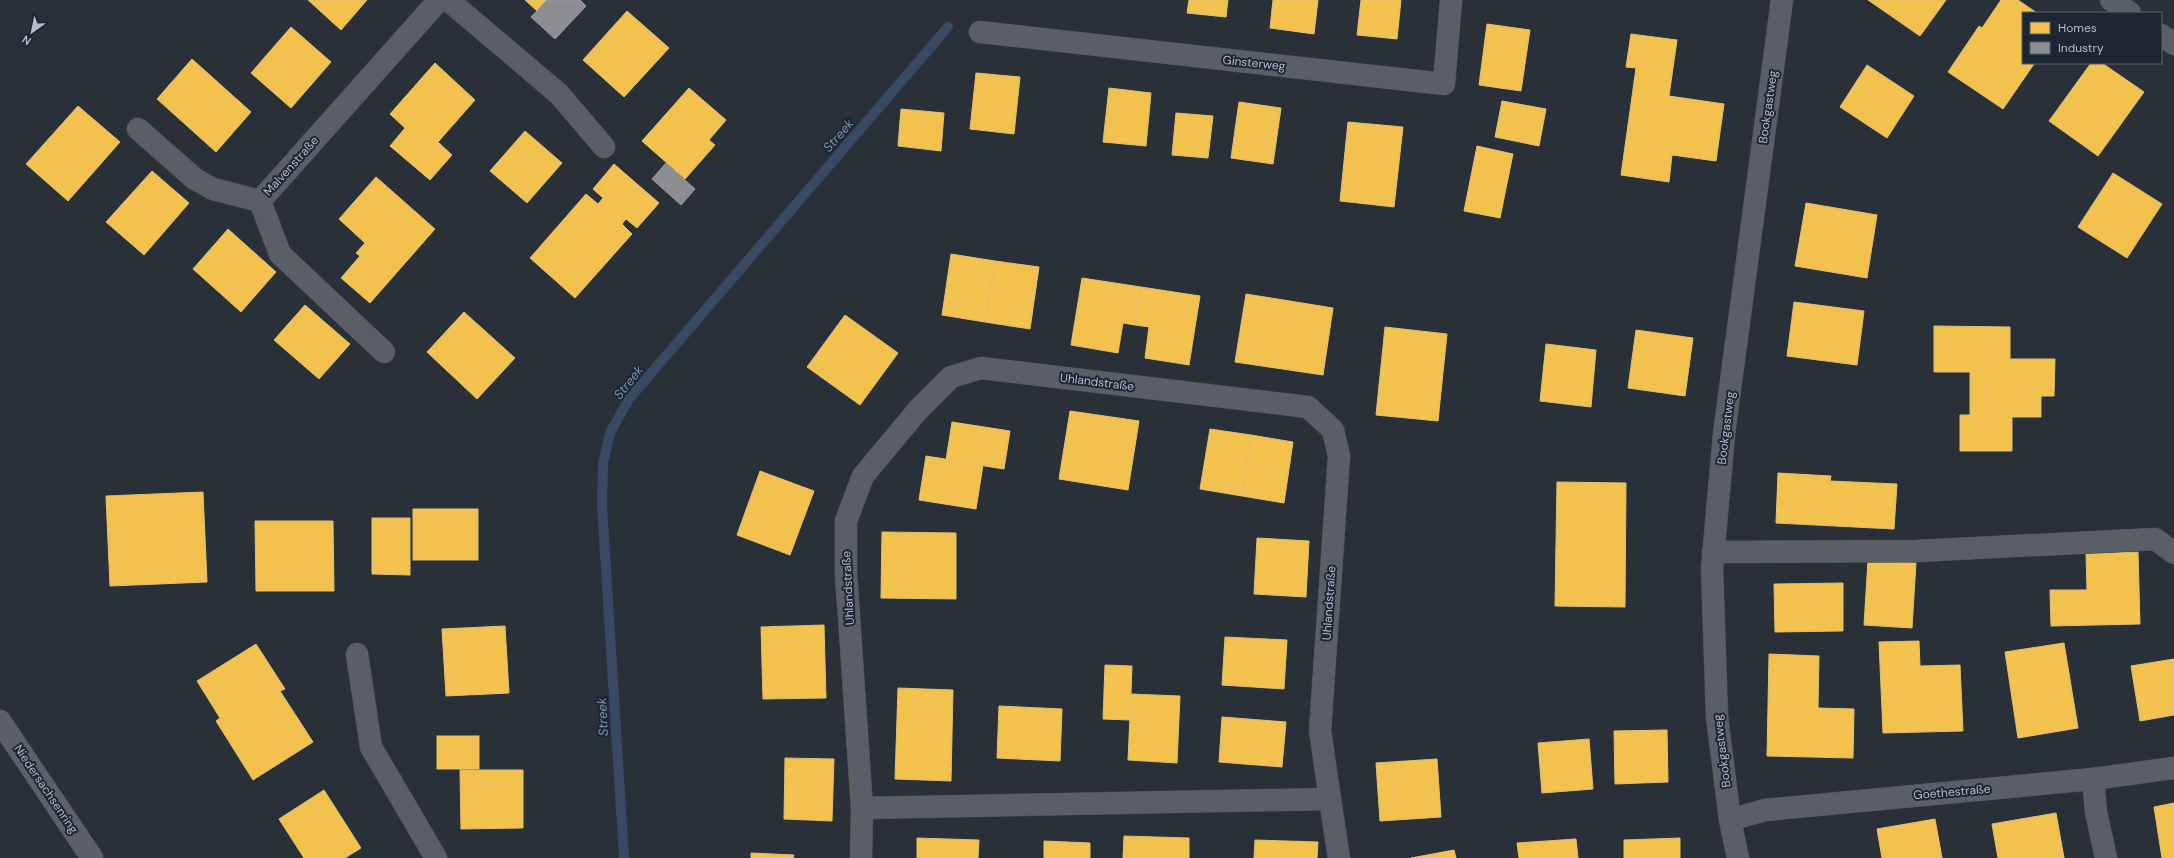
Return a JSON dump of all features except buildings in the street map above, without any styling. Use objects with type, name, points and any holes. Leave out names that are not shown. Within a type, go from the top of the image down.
[{"type":"main road","name":"Niedersachsenring","points":[[0,720],[92,858]]},
{"type":"street","name":"Malvenstraße","points":[[384,352],[280,254],[260,201],[439,0]]},
{"type":"street","points":[[448,0],[559,94],[604,147]]},
{"type":"street","name":"Ginsterweg","points":[[980,32],[1444,84],[1450,0]]},
{"type":"street","name":"Bookgastweg","points":[[1738,858],[1730,820],[1717,717],[1712,569],[1724,434],[1782,0]]},
{"type":"street","points":[[2111,0],[2129,12]]},
{"type":"street","points":[[2162,36],[2174,44]]},
{"type":"street","points":[[138,129],[195,179],[213,188],[260,201]]},
{"type":"street","name":"Uhlandstraße","points":[[861,858],[862,808],[846,572],[846,521],[862,476],[918,410],[951,377],[982,368],[1308,407],[1333,430],[1339,456],[1320,731],[1339,858]]},
{"type":"street","points":[[1713,552],[1917,551],[2155,539],[2174,552]]},
{"type":"street","points":[[357,654],[371,747],[436,858]]},
{"type":"street","name":"Goethestraße","points":[[1730,820],[1773,809],[2093,779],[2174,768]]},
{"type":"street","points":[[2093,779],[2096,812],[2106,858]]},
{"type":"street","points":[[862,808],[1330,799]]},
{"type":"waterway","name":"Streek","points":[[624,858],[602,506],[603,464],[610,433],[629,399],[948,27]]}]
